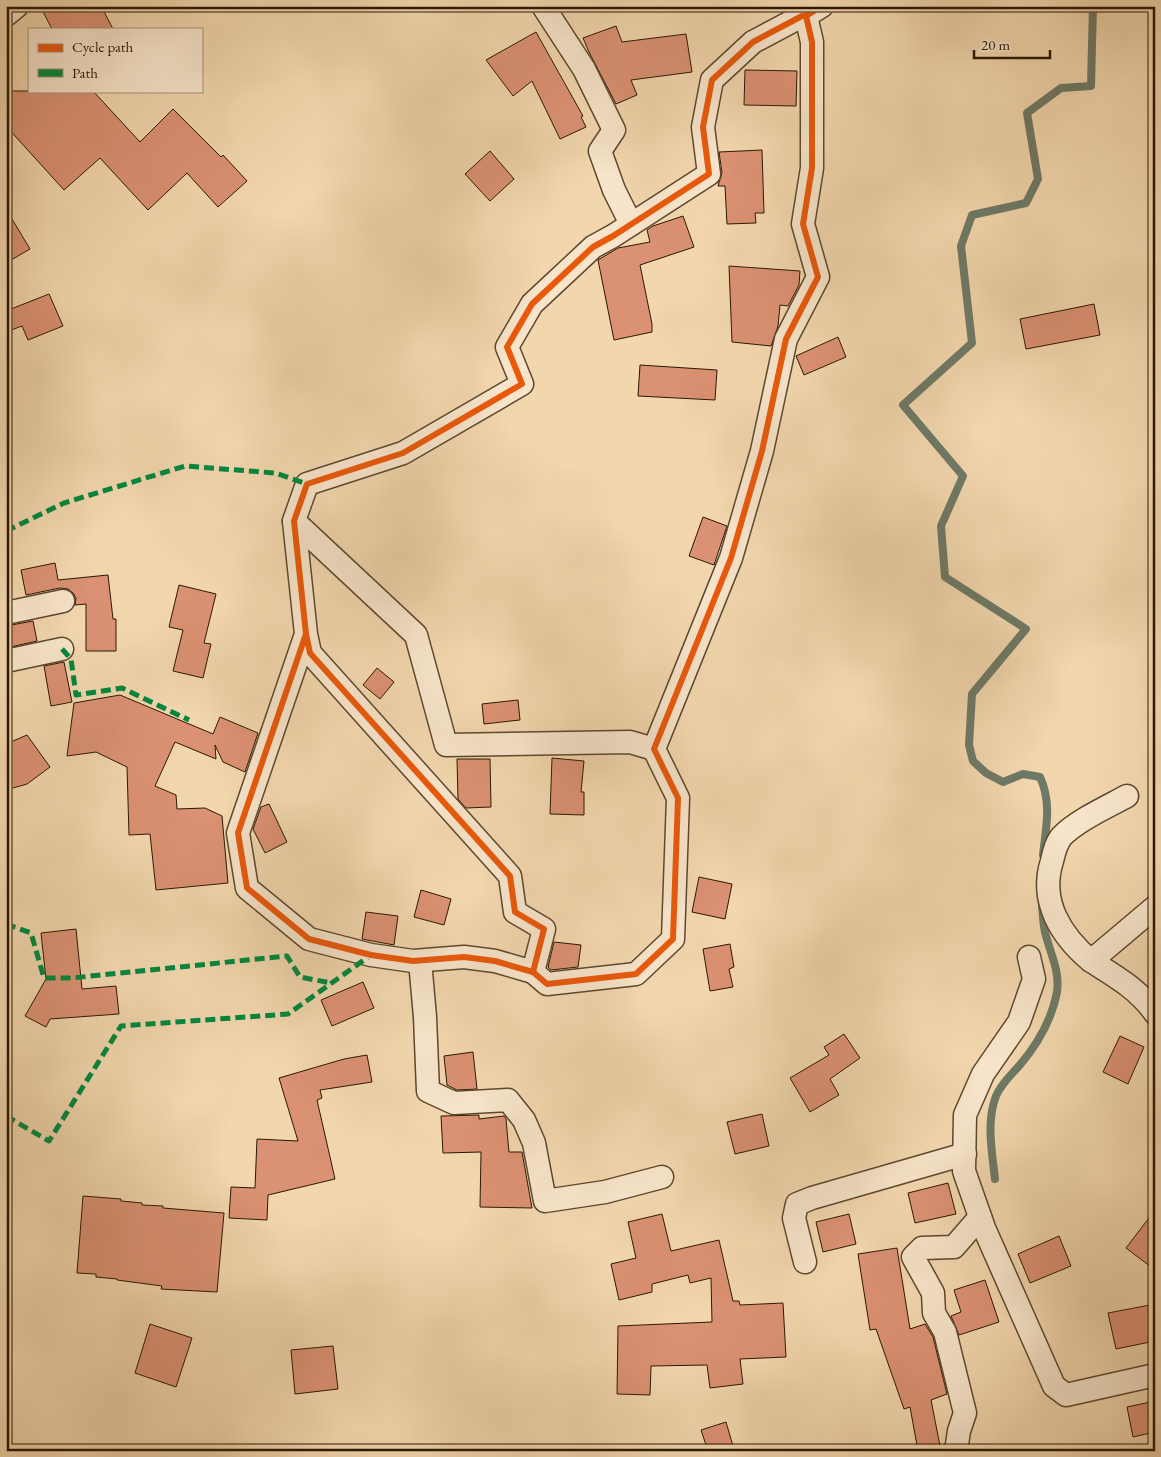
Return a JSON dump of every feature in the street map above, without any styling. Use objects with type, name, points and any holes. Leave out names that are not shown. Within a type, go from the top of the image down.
[{"type":"street","points":[[6,15],[17,6]]},
{"type":"street","points":[[548,8],[584,69],[614,130],[600,151],[614,190],[631,224]]},
{"type":"street","points":[[533,972],[544,929],[514,912],[510,876],[310,653],[306,634],[294,521],[307,484],[403,453],[522,384],[507,348],[532,304],[593,247],[709,174],[703,128],[712,80],[753,42],[808,11],[812,42],[812,168],[803,224],[818,277],[786,340],[762,451],[731,558],[654,749]]},
{"type":"street","points":[[294,521],[416,635],[446,744],[630,742],[654,749],[678,798],[673,939],[636,974],[547,984],[533,972],[495,961],[464,957],[420,961],[371,955],[309,939],[247,888],[238,833],[306,634]]},
{"type":"street","points":[[6,613],[62,602]]},
{"type":"street","points":[[6,661],[62,648]]},
{"type":"street","points":[[1127,796],[1088,818],[1062,837],[1056,846],[1049,869],[1049,893],[1053,914],[1075,948],[1091,961],[1130,986],[1155,1013]]},
{"type":"street","points":[[1091,961],[1155,907]]},
{"type":"street","points":[[1029,957],[1034,979],[1019,1022],[983,1074],[965,1114],[964,1171],[980,1217],[1054,1386],[1066,1396],[1155,1375]]},
{"type":"street","points":[[420,961],[425,1017],[428,1091],[454,1103],[508,1100],[524,1120],[534,1143],[545,1201],[605,1192],[662,1177]]},
{"type":"street","points":[[805,1262],[794,1218],[797,1204],[965,1154]]},
{"type":"street","points":[[956,1451],[959,1431],[965,1413],[945,1332],[934,1313],[933,1293],[913,1257],[922,1248],[954,1247],[980,1217]]},
{"type":"building","points":[[40,6],[101,6],[112,28],[51,28]]},
{"type":"building","points":[[616,26],[622,42],[686,34],[692,72],[631,80],[637,95],[616,104],[583,38]]},
{"type":"building","points":[[536,32],[583,116],[581,117],[586,127],[560,139],[532,81],[513,96],[486,60]]},
{"type":"building","points":[[745,70],[797,71],[796,106],[744,105]]},
{"type":"building","points":[[6,91],[94,92],[140,142],[173,109],[221,157],[223,155],[247,181],[218,207],[187,173],[148,210],[100,158],[64,190],[6,126]]},
{"type":"building","points":[[762,150],[764,213],[755,213],[756,223],[727,224],[725,186],[718,186],[722,173],[719,152]]},
{"type":"building","points":[[490,151],[514,179],[490,201],[465,174]]},
{"type":"building","points":[[6,209],[30,249],[6,263]]},
{"type":"building","points":[[683,216],[694,247],[640,265],[652,332],[614,340],[598,260],[618,248],[650,242],[647,230],[653,226]]},
{"type":"building","points":[[729,266],[800,271],[799,285],[788,306],[780,305],[778,326],[771,346],[732,342]]},
{"type":"building","points":[[49,294],[63,326],[28,340],[22,326],[6,332],[6,311]]},
{"type":"building","points":[[1094,304],[1100,335],[1026,349],[1020,319]]},
{"type":"building","points":[[838,337],[846,357],[804,375],[796,356]]},
{"type":"building","points":[[640,365],[717,370],[715,400],[638,396]]},
{"type":"building","points":[[703,517],[727,526],[714,565],[689,556]]},
{"type":"building","points":[[55,563],[58,580],[108,575],[113,619],[116,619],[116,651],[86,651],[86,604],[75,605],[76,598],[68,589],[60,588],[26,595],[21,570]]},
{"type":"building","points":[[179,585],[216,594],[204,643],[211,644],[203,678],[173,671],[183,630],[169,627]]},
{"type":"building","points":[[33,621],[37,641],[6,648],[6,626]]},
{"type":"building","points":[[64,662],[72,702],[51,706],[44,666]]},
{"type":"building","points":[[377,668],[394,682],[380,699],[363,685]]},
{"type":"building","points":[[120,695],[213,734],[220,717],[258,733],[245,772],[223,762],[215,745],[216,759],[175,742],[155,786],[176,795],[177,809],[205,808],[222,816],[228,883],[156,890],[150,834],[129,835],[127,767],[96,752],[67,756],[74,703]]},
{"type":"building","points":[[518,700],[520,720],[484,724],[482,704]]},
{"type":"building","points":[[27,735],[50,767],[27,784],[6,790],[6,744]]},
{"type":"building","points":[[552,758],[584,761],[581,792],[584,792],[584,815],[550,814]]},
{"type":"building","points":[[457,759],[490,759],[491,807],[466,808],[458,799]]},
{"type":"building","points":[[269,804],[287,842],[265,853],[253,829],[261,807]]},
{"type":"building","points":[[699,877],[732,884],[725,919],[692,912]]},
{"type":"building","points":[[421,890],[451,899],[444,925],[414,917]]},
{"type":"building","points":[[366,912],[398,916],[394,945],[362,939]]},
{"type":"building","points":[[76,929],[82,989],[116,986],[119,1014],[50,1019],[46,1027],[25,1016],[46,979],[41,933]]},
{"type":"building","points":[[554,942],[581,945],[578,967],[551,970],[548,967]]},
{"type":"building","points":[[730,944],[734,967],[729,969],[733,987],[710,991],[703,949]]},
{"type":"building","points":[[363,982],[374,1008],[332,1026],[321,1000]]},
{"type":"building","points":[[844,1034],[860,1058],[830,1079],[839,1095],[810,1112],[790,1078],[829,1055],[824,1047]]},
{"type":"building","points":[[1120,1036],[1144,1047],[1128,1084],[1103,1072]]},
{"type":"building","points":[[473,1052],[477,1089],[457,1090],[447,1085],[444,1056]]},
{"type":"building","points":[[367,1055],[372,1082],[320,1090],[322,1098],[317,1100],[335,1179],[268,1195],[267,1220],[229,1218],[231,1187],[255,1188],[257,1139],[298,1141],[279,1078],[344,1059]]},
{"type":"building","points":[[762,1114],[769,1146],[735,1154],[727,1122]]},
{"type":"building","points":[[479,1115],[479,1119],[504,1116],[506,1119],[509,1152],[522,1152],[532,1208],[480,1207],[481,1152],[443,1153],[441,1116]]},
{"type":"building","points":[[948,1183],[956,1214],[915,1223],[908,1193]]},
{"type":"building","points":[[83,1196],[121,1199],[121,1201],[142,1203],[142,1205],[163,1206],[163,1208],[224,1213],[217,1292],[161,1289],[162,1286],[96,1277],[96,1274],[77,1273]]},
{"type":"building","points":[[1155,1210],[1155,1270],[1126,1248]]},
{"type":"building","points":[[662,1214],[671,1251],[719,1240],[733,1301],[739,1301],[740,1305],[783,1303],[786,1357],[740,1359],[743,1384],[710,1388],[707,1365],[651,1366],[650,1395],[617,1394],[618,1326],[712,1322],[711,1278],[690,1283],[688,1275],[652,1284],[652,1292],[619,1300],[611,1264],[636,1258],[628,1222]]},
{"type":"building","points":[[849,1214],[856,1244],[823,1252],[816,1222]]},
{"type":"building","points":[[1059,1236],[1071,1266],[1030,1283],[1018,1254]]},
{"type":"building","points":[[897,1248],[910,1329],[925,1324],[933,1337],[947,1394],[931,1400],[941,1451],[918,1451],[910,1407],[904,1409],[876,1329],[870,1330],[858,1254]]},
{"type":"building","points":[[985,1280],[999,1322],[959,1335],[951,1316],[961,1312],[954,1290]]},
{"type":"building","points":[[1150,1305],[1155,1325],[1155,1341],[1116,1349],[1108,1313]]},
{"type":"building","points":[[150,1324],[192,1338],[176,1387],[135,1373]]},
{"type":"building","points":[[333,1346],[338,1389],[295,1394],[291,1350]]},
{"type":"building","points":[[1155,1401],[1155,1432],[1133,1437],[1127,1407]]},
{"type":"building","points":[[726,1422],[733,1446],[718,1451],[708,1451],[701,1430]]},
{"type":"waterway","points":[[1043,855],[1047,825],[1047,806],[1044,787],[1040,777],[1023,774],[1003,782],[986,773],[973,761],[969,745],[972,694],[1026,629],[945,577],[941,526],[963,476],[903,405],[972,343],[961,246],[972,215],[1026,203],[1038,179],[1027,113],[1061,88],[1091,86],[1093,6]]},
{"type":"waterway","points":[[995,1179],[990,1127],[996,1096],[1003,1084],[1026,1058],[1038,1040],[1048,1022],[1057,992],[1056,969],[1045,932],[1042,906]]},
{"type":"marked path","points":[[6,531],[64,503],[185,466],[275,473],[307,484]]},
{"type":"marked path","points":[[62,649],[71,659],[76,695],[122,688],[189,720]]},
{"type":"marked path","points":[[6,924],[31,933],[44,978],[72,978],[287,956],[300,977],[331,983]]},
{"type":"marked path","points":[[6,1116],[49,1141],[121,1026],[288,1014],[371,955]]},
{"type":"cycle path","points":[[306,634],[310,653],[510,876],[515,912],[544,929],[533,972],[495,961],[464,957],[413,961],[371,955],[309,939],[247,888],[238,833],[306,634],[294,521],[307,484],[403,453],[522,384],[507,347],[532,304],[593,247],[709,174],[703,127],[712,80],[753,42],[822,6]]},
{"type":"cycle path","points":[[533,972],[547,984],[636,974],[673,939],[678,798],[654,749],[731,558],[762,451],[786,339],[818,277],[803,224],[812,168],[812,42],[806,16]]}]
